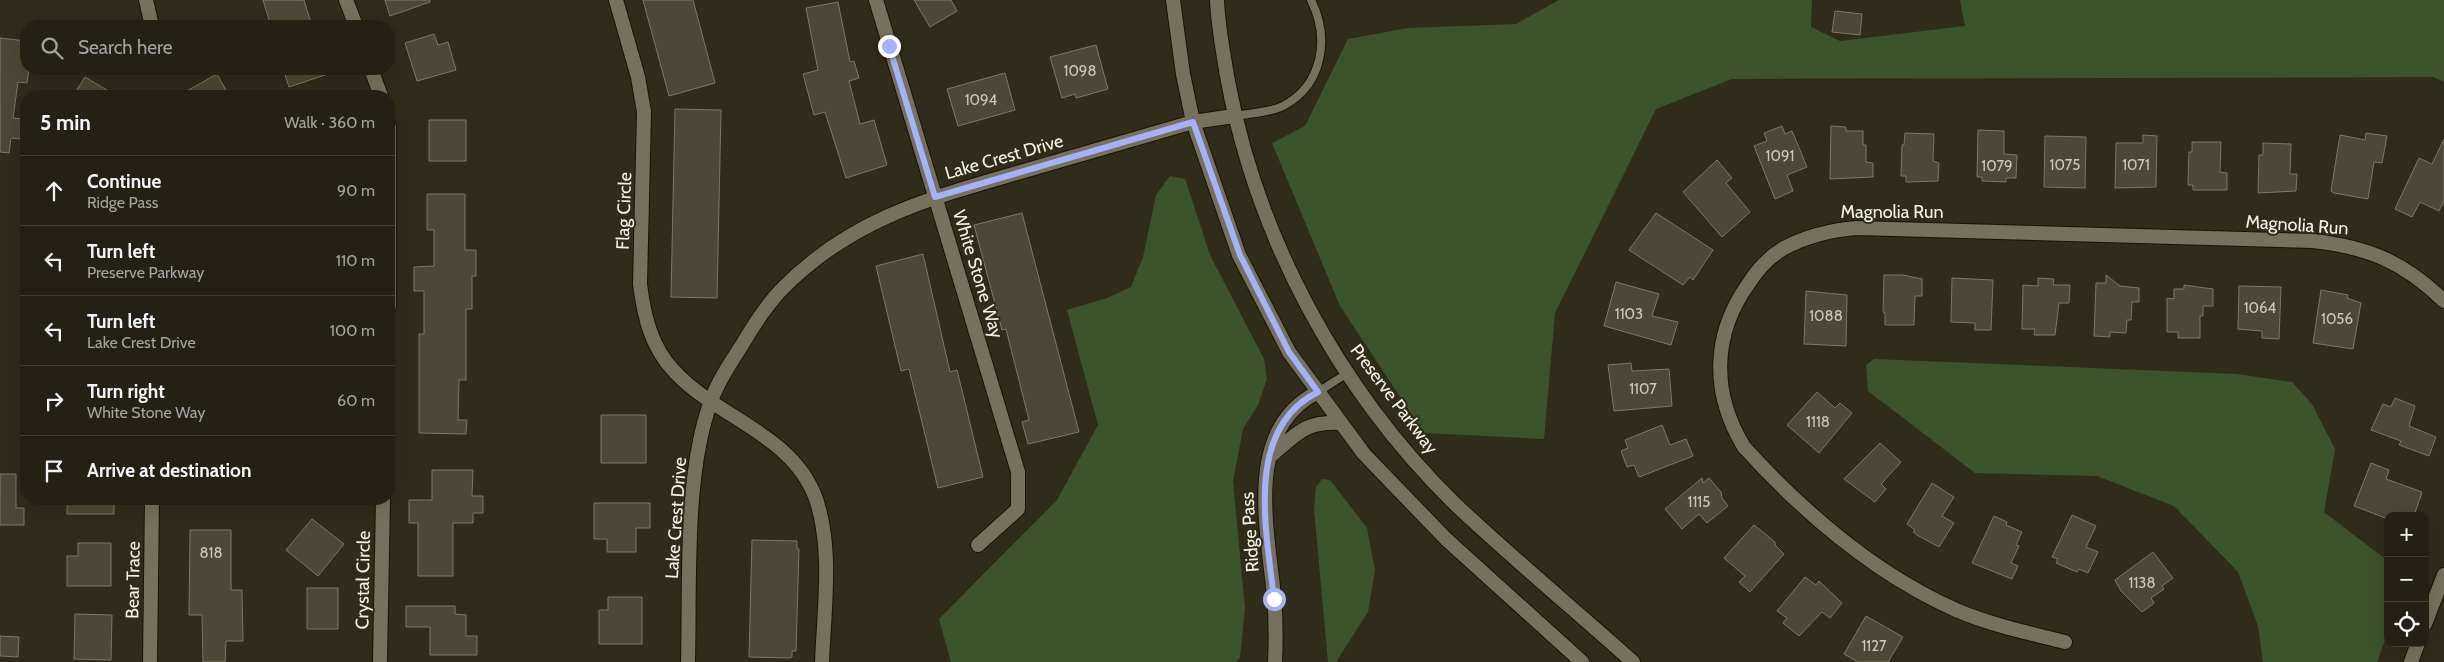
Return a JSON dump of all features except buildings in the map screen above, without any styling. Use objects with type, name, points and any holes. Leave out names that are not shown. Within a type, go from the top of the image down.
[{"type":"street","points":[[146,0],[151,20]]},
{"type":"street","points":[[346,0],[354,20]]},
{"type":"street","name":"Flag Circle","points":[[616,0],[638,77],[644,112],[640,284],[643,312],[649,332],[672,370],[689,386],[769,438],[802,474],[816,499],[823,529],[825,568],[822,662]]},
{"type":"street","name":"White Stone Way","points":[[876,0],[1018,472],[1018,510],[978,545]]},
{"type":"street","points":[[1173,0],[1183,74],[1193,122],[1240,255],[1289,352],[1364,454],[1446,538],[1582,662]]},
{"type":"street","name":"Preserve Parkway","points":[[1218,0],[1218,25],[1234,116],[1249,170],[1272,232],[1302,295],[1346,374],[1412,456],[1454,502],[1633,662]]},
{"type":"street","points":[[373,75],[379,90]]},
{"type":"street","name":"Lake Crest Drive","points":[[688,662],[692,499],[699,449],[711,400],[728,366],[755,324],[780,291],[818,256],[853,232],[886,216],[935,197],[1193,122],[1234,116]]},
{"type":"street","name":"Magnolia Run","points":[[2065,642],[2000,626],[1958,611],[1892,576],[1858,552],[1816,516],[1744,448],[1736,434],[1724,397],[1719,361],[1722,338],[1734,305],[1758,270],[1770,258],[1783,249],[1815,235],[1831,230],[1857,228],[2313,241],[2344,245],[2370,252],[2390,261],[2409,272],[2444,301]]},
{"type":"street","name":"Ridge Pass","points":[[1276,662],[1274,599],[1264,502],[1268,459],[1290,412],[1304,399],[1318,392]]},
{"type":"street","points":[[1268,459],[1298,432],[1321,422],[1341,423]]},
{"type":"street","name":"Bear Trace","points":[[150,662],[152,505]]},
{"type":"street","name":"Crystal Circle","points":[[380,662],[383,505]]},
{"type":"street","points":[[2429,614],[2444,575]]},
{"type":"street","points":[[2411,662],[2417,647]]},
{"type":"lane","points":[[1234,116],[1282,107],[1302,94],[1315,77],[1321,50],[1322,31],[1311,0]]},
{"type":"lane","points":[[1318,392],[1346,374]]},
{"type":"green space","points":[[1559,0],[1812,0],[1811,27],[1840,41],[1965,26],[1960,0],[2444,0],[2444,82],[2433,77],[1732,79],[1656,109],[1555,313],[1544,439],[1424,433],[1340,306],[1272,143],[1305,126],[1348,39],[1408,28],[1516,24]]},
{"type":"green space","points":[[1170,176],[1185,179],[1210,255],[1264,359],[1267,379],[1258,405],[1243,429],[1233,481],[1245,608],[1240,657],[1236,662],[951,662],[939,619],[1057,500],[1098,425],[1067,310],[1107,298],[1131,287],[1143,257],[1156,195]]},
{"type":"green space","points":[[1874,359],[2237,374],[2292,382],[2312,404],[2335,449],[2324,512],[2384,558],[2384,643],[2377,662],[2263,662],[2258,626],[2238,572],[2174,506],[2097,476],[1975,473],[1868,391],[1866,365]]},
{"type":"green space","points":[[1322,479],[1330,480],[1367,528],[1375,570],[1368,612],[1336,662],[1328,662],[1314,509],[1316,487]]},
{"type":"route","points":[[889,46],[935,197],[1193,122],[1240,255],[1289,352],[1318,392],[1304,399],[1290,412],[1268,459],[1264,502],[1274,599]]}]
